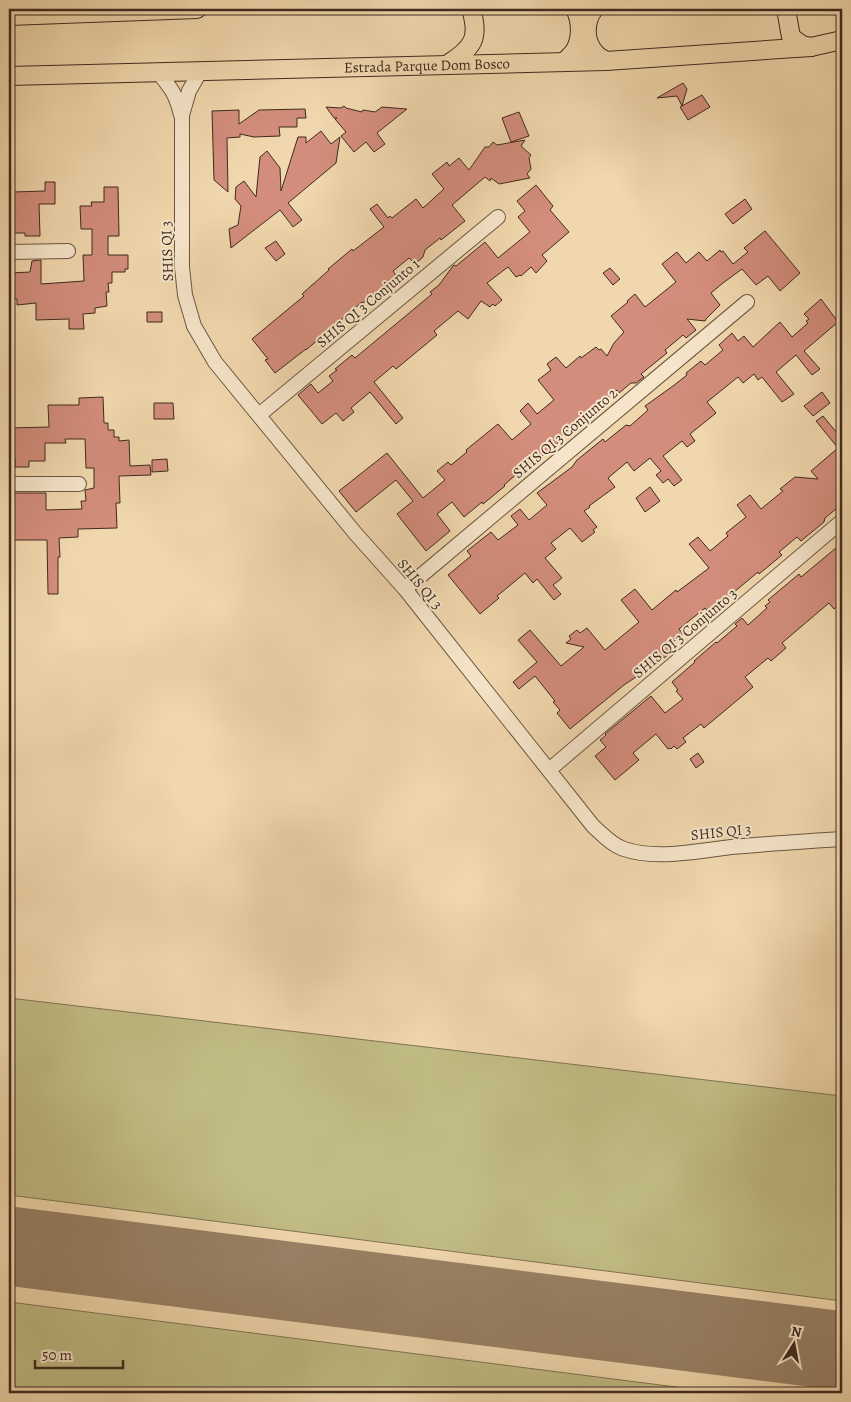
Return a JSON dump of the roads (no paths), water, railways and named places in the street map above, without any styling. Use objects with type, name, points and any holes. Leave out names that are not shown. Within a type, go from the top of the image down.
[{"type":"main road","points":[[9,16],[27,12],[197,9]]},
{"type":"main road","points":[[448,64],[462,56],[471,45],[475,33],[471,9]]},
{"type":"main road","points":[[564,62],[577,47],[580,31],[578,14],[575,9]]},
{"type":"main road","points":[[594,9],[588,17],[586,33],[596,54],[606,61]]},
{"type":"main road","points":[[786,9],[791,37],[802,45],[811,47]]},
{"type":"main road","name":"Estrada Parque Dom Bosco","points":[[9,76],[606,61],[811,47],[842,40]]},
{"type":"street","name":"SHIS QI 3","points":[[201,70],[189,91],[182,115],[182,267],[185,295],[194,326],[215,362],[355,533],[405,589],[593,826],[605,838],[622,849],[641,854],[667,854],[777,843],[842,839]]},
{"type":"street","name":"SHIS QI 3","points":[[157,72],[177,98],[182,115]]},
{"type":"street","name":"SHIS QI 3 Conjunto 1","points":[[259,415],[498,216]]},
{"type":"street","points":[[9,252],[68,251]]},
{"type":"street","name":"SHIS QI 3 Conjunto 2","points":[[405,589],[747,302]]},
{"type":"street","points":[[9,484],[79,484]]},
{"type":"street","name":"SHIS QI 3 Conjunto 3","points":[[549,770],[842,521]]}]
